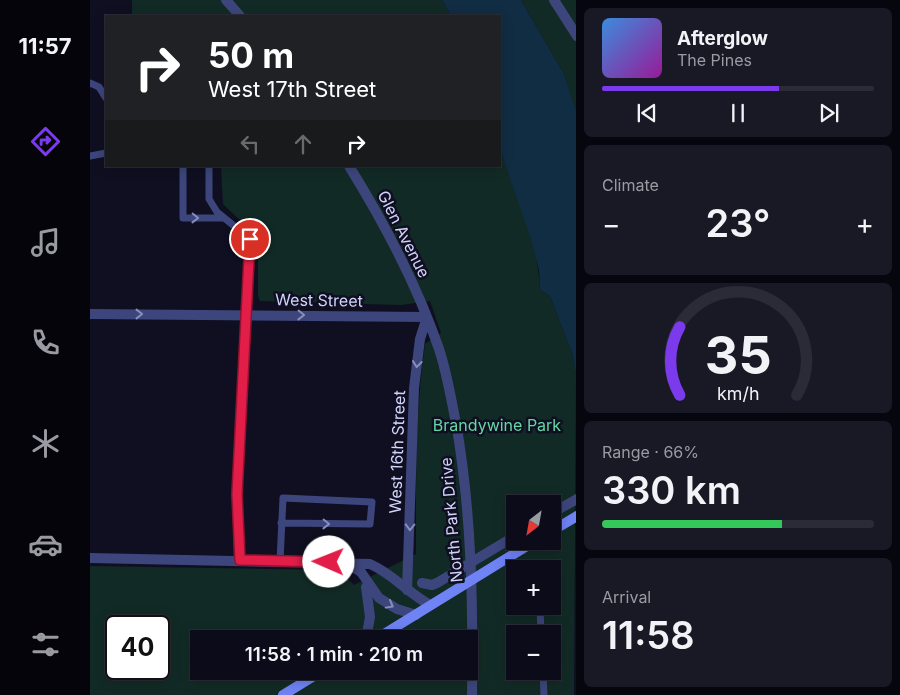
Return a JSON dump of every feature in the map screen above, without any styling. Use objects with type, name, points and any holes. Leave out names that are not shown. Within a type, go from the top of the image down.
[{"type":"main road","points":[[561,525],[576,516]]},
{"type":"main road","points":[[391,630],[520,550]]},
{"type":"main road","points":[[283,695],[307,680]]},
{"type":"street","points":[[226,0],[239,15]]},
{"type":"street","points":[[554,0],[576,36]]},
{"type":"street","name":"Glen Avenue","points":[[350,167],[374,205],[427,317]]},
{"type":"street","points":[[240,560],[237,494],[244,314],[250,239]]},
{"type":"street","name":"West Street","points":[[90,314],[427,317]]},
{"type":"street","name":"West 16th Street","points":[[407,590],[414,388],[420,339],[427,317]]},
{"type":"street","name":"North Park Drive","points":[[427,317],[440,351],[449,386],[462,459],[472,550],[472,695]]},
{"type":"street","points":[[561,508],[576,499]]},
{"type":"street","points":[[427,584],[506,541]]},
{"type":"street","points":[[90,558],[370,564],[382,570],[430,605]]},
{"type":"street","points":[[346,562],[361,572],[379,598],[404,612],[416,615]]},
{"type":"street","points":[[361,572],[369,596],[368,630]]},
{"type":"lane","points":[[90,83],[105,92]]},
{"type":"lane","points":[[90,156],[105,153]]},
{"type":"lane","points":[[183,167],[183,218],[224,218]]},
{"type":"lane","points":[[209,167],[209,199],[217,212],[250,239]]},
{"type":"lane","points":[[280,561],[281,523],[283,498],[372,502],[370,524],[281,523]]},
{"type":"lane","points":[[543,680],[544,695]]},
{"type":"green space","points":[[132,0],[442,0],[450,15],[132,15]]},
{"type":"green space","points":[[521,0],[576,0],[576,114],[564,74]]},
{"type":"green space","name":"Brandywine Park","points":[[501,152],[531,236],[540,290],[550,296],[572,353],[576,375],[574,695],[90,695],[90,566],[326,570],[345,576],[354,585],[416,554],[419,396],[425,344],[441,333],[430,301],[401,305],[260,301],[258,296],[258,229],[246,226],[223,204],[221,167],[501,167]]},
{"type":"water","points":[[442,0],[521,0],[564,74],[576,111],[576,375],[572,353],[550,296],[540,290],[539,270],[531,239],[501,152],[501,15],[450,15]]},
{"type":"route","points":[[250,239],[244,314],[237,494],[240,560],[329,562]]}]
